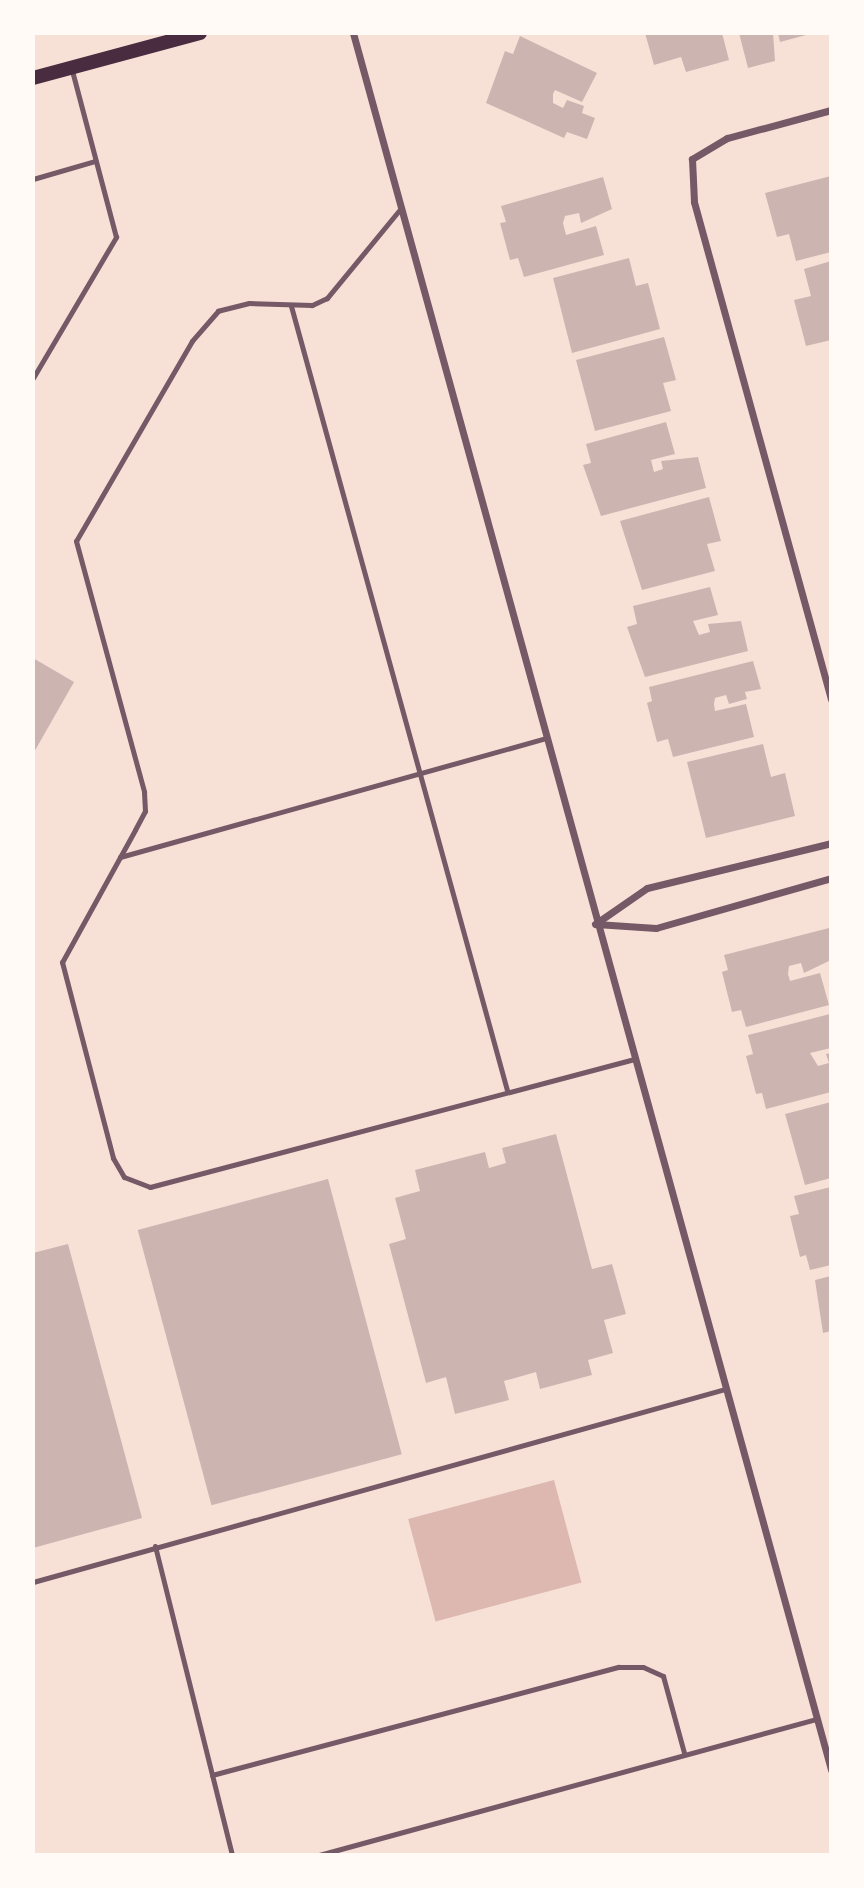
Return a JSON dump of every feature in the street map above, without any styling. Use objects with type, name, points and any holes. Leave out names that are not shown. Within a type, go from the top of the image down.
[{"type":"main road","points":[[33,78],[200,33]]},
{"type":"street","points":[[352,33],[403,205],[595,924],[831,1770]]},
{"type":"street","points":[[831,110],[727,138],[692,159],[694,202],[831,699]]},
{"type":"street","points":[[595,924],[647,888],[831,843]]},
{"type":"street","points":[[595,924],[656,928],[831,878]]},
{"type":"lane","points":[[33,378],[116,237],[71,68]]},
{"type":"lane","points":[[33,179],[95,161]]},
{"type":"lane","points":[[403,205],[327,298],[312,305],[249,303],[218,310],[192,341],[76,541],[145,792],[145,811],[62,962],[113,1158],[124,1177],[150,1187],[507,1090],[633,1059]]},
{"type":"lane","points":[[291,306],[507,1090]]},
{"type":"lane","points":[[120,857],[545,738]]},
{"type":"lane","points":[[33,1582],[726,1389]]},
{"type":"lane","points":[[155,1546],[232,1855]]},
{"type":"lane","points":[[212,1775],[619,1667],[643,1667],[663,1676],[684,1753]]},
{"type":"lane","points":[[319,1855],[816,1719]]},
{"type":"shaded area","points":[[554,1480],[581,1582],[436,1621],[408,1519]]},
{"type":"building","points":[[645,33],[722,33],[729,60],[686,72],[681,57],[654,65]]},
{"type":"building","points":[[739,33],[773,33],[775,61],[748,68]]},
{"type":"building","points":[[778,33],[809,33],[810,34],[780,42]]},
{"type":"building","points":[[520,36],[597,73],[582,102],[555,90],[553,94],[553,103],[563,108],[567,100],[584,106],[582,113],[595,118],[587,139],[567,132],[564,138],[486,103],[505,51],[513,54]]},
{"type":"building","points":[[831,176],[831,252],[796,261],[789,234],[777,237],[765,193]]},
{"type":"building","points":[[603,177],[612,209],[581,223],[579,213],[565,216],[563,223],[566,235],[596,226],[604,255],[524,277],[518,258],[510,260],[500,223],[506,222],[501,206]]},
{"type":"building","points":[[629,258],[636,286],[648,283],[660,329],[572,353],[553,278]]},
{"type":"building","points":[[831,261],[831,340],[806,346],[794,300],[811,296],[804,269]]},
{"type":"building","points":[[664,337],[676,380],[663,383],[671,411],[595,431],[576,360]]},
{"type":"building","points":[[666,422],[675,454],[651,460],[654,472],[663,469],[661,461],[698,457],[706,488],[601,516],[583,465],[591,463],[586,444]]},
{"type":"building","points":[[709,497],[721,541],[707,544],[715,571],[642,590],[620,521]]},
{"type":"building","points":[[710,587],[718,615],[693,621],[699,635],[710,632],[708,624],[741,621],[748,651],[645,677],[627,627],[637,624],[633,606]]},
{"type":"building","points":[[33,658],[74,682],[33,754]]},
{"type":"building","points":[[753,661],[761,689],[745,692],[747,699],[729,704],[726,695],[715,698],[714,704],[715,711],[746,704],[754,737],[673,757],[668,739],[657,742],[647,703],[652,701],[649,687]]},
{"type":"building","points":[[763,744],[771,777],[785,773],[795,816],[706,838],[687,762]]},
{"type":"building","points":[[829,928],[831,960],[804,973],[801,963],[789,966],[788,974],[790,981],[820,973],[829,1005],[746,1027],[741,1010],[732,1012],[722,972],[728,970],[724,955]]},
{"type":"building","points":[[830,1014],[831,1048],[810,1053],[818,1066],[829,1063],[826,1054],[831,1053],[831,1092],[766,1109],[762,1093],[756,1094],[746,1056],[753,1054],[748,1035]]},
{"type":"building","points":[[831,1102],[831,1178],[805,1185],[785,1114]]},
{"type":"building","points":[[556,1134],[592,1269],[612,1264],[626,1314],[604,1320],[613,1353],[588,1360],[592,1375],[540,1389],[536,1372],[504,1381],[509,1400],[455,1414],[446,1377],[426,1383],[389,1244],[406,1239],[395,1198],[420,1191],[415,1170],[485,1152],[489,1168],[506,1163],[502,1148]]},
{"type":"building","points":[[328,1179],[402,1454],[211,1505],[138,1230]]},
{"type":"building","points":[[831,1187],[831,1265],[810,1270],[806,1255],[800,1257],[790,1216],[799,1214],[794,1196]]},
{"type":"building","points":[[68,1244],[142,1518],[33,1548],[33,1253]]},
{"type":"building","points":[[831,1276],[831,1331],[823,1333],[815,1280]]}]
